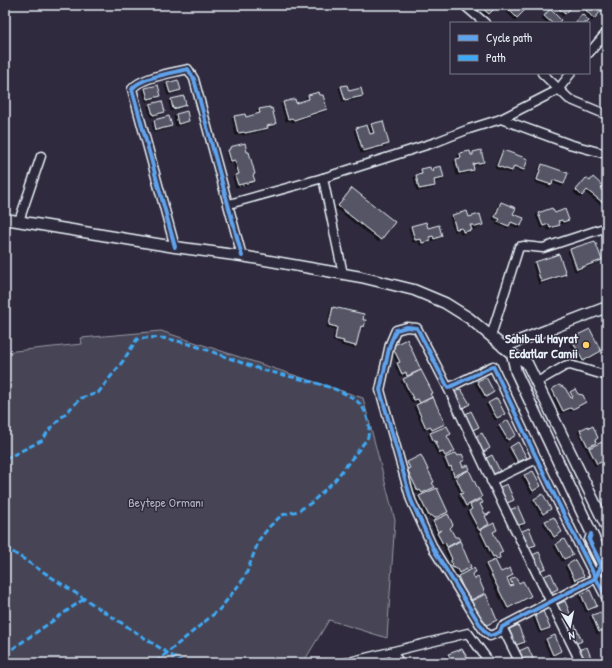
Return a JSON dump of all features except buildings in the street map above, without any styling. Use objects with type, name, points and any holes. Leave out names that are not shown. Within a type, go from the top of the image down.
[{"type":"street","points":[[464,5],[484,22]]},
{"type":"street","points":[[590,52],[607,32]]},
{"type":"street","points":[[175,247],[132,89],[136,84],[188,69],[192,72],[242,256]]},
{"type":"street","points":[[543,74],[569,99],[607,115]]},
{"type":"street","points":[[229,204],[323,178],[436,142],[501,118],[558,90],[570,74]]},
{"type":"street","points":[[501,118],[569,144],[607,153]]},
{"type":"street","points":[[19,221],[41,156]]},
{"type":"street","points":[[323,178],[343,274]]},
{"type":"street","points":[[5,218],[175,247],[242,256],[343,274],[414,290],[438,300],[470,318],[512,354],[527,363],[607,528]]},
{"type":"street","points":[[491,336],[519,247],[524,246],[543,248],[607,227]]},
{"type":"street","points":[[504,347],[606,310]]},
{"type":"street","points":[[581,663],[551,600],[491,481],[448,388],[417,328],[406,327],[396,330],[390,344],[380,390],[411,500],[434,550],[484,631],[490,636],[495,635],[500,632],[502,627],[551,600],[596,578],[601,564],[589,540],[591,534]]},
{"type":"street","points":[[512,354],[516,372],[591,534],[604,554],[607,566]]},
{"type":"street","points":[[537,382],[565,366],[570,365],[607,376]]},
{"type":"street","points":[[448,388],[493,366],[537,459],[607,599]]},
{"type":"street","points":[[491,481],[537,459]]},
{"type":"street","points":[[596,578],[607,582]]},
{"type":"street","points":[[502,627],[520,663]]},
{"type":"street","points":[[345,663],[468,633],[490,663]]},
{"type":"street","points":[[392,652],[400,663]]},
{"type":"green space","name":"Beytepe Ormanı","points":[[161,331],[363,398],[395,520],[387,638],[329,620],[303,663],[5,663],[5,352],[82,344],[81,338]]},
{"type":"marked path","points":[[5,459],[43,440],[48,431],[81,398],[98,393],[123,361],[137,339],[164,338],[195,346],[263,370],[326,386],[350,396],[361,405],[368,419],[369,430],[367,439],[335,480],[311,503],[298,511],[282,515],[270,526],[259,540],[245,577],[220,609],[155,663]]},
{"type":"marked path","points":[[5,547],[183,663]]},
{"type":"marked path","points":[[5,654],[84,599]]},
{"type":"cycle path","points":[[175,247],[132,89],[142,81],[150,78],[188,69],[194,79],[242,256]]},
{"type":"cycle path","points":[[591,534],[589,540],[601,564],[596,578],[502,627],[500,632],[490,636],[484,631],[434,550],[411,500],[380,390],[390,344],[396,330],[407,327],[417,328],[448,388],[493,366],[563,512],[592,570],[607,599]]},
{"type":"place","name":"Sahib-ül Hayrat Ecdatlar Camii","points":[[586,345]]}]
